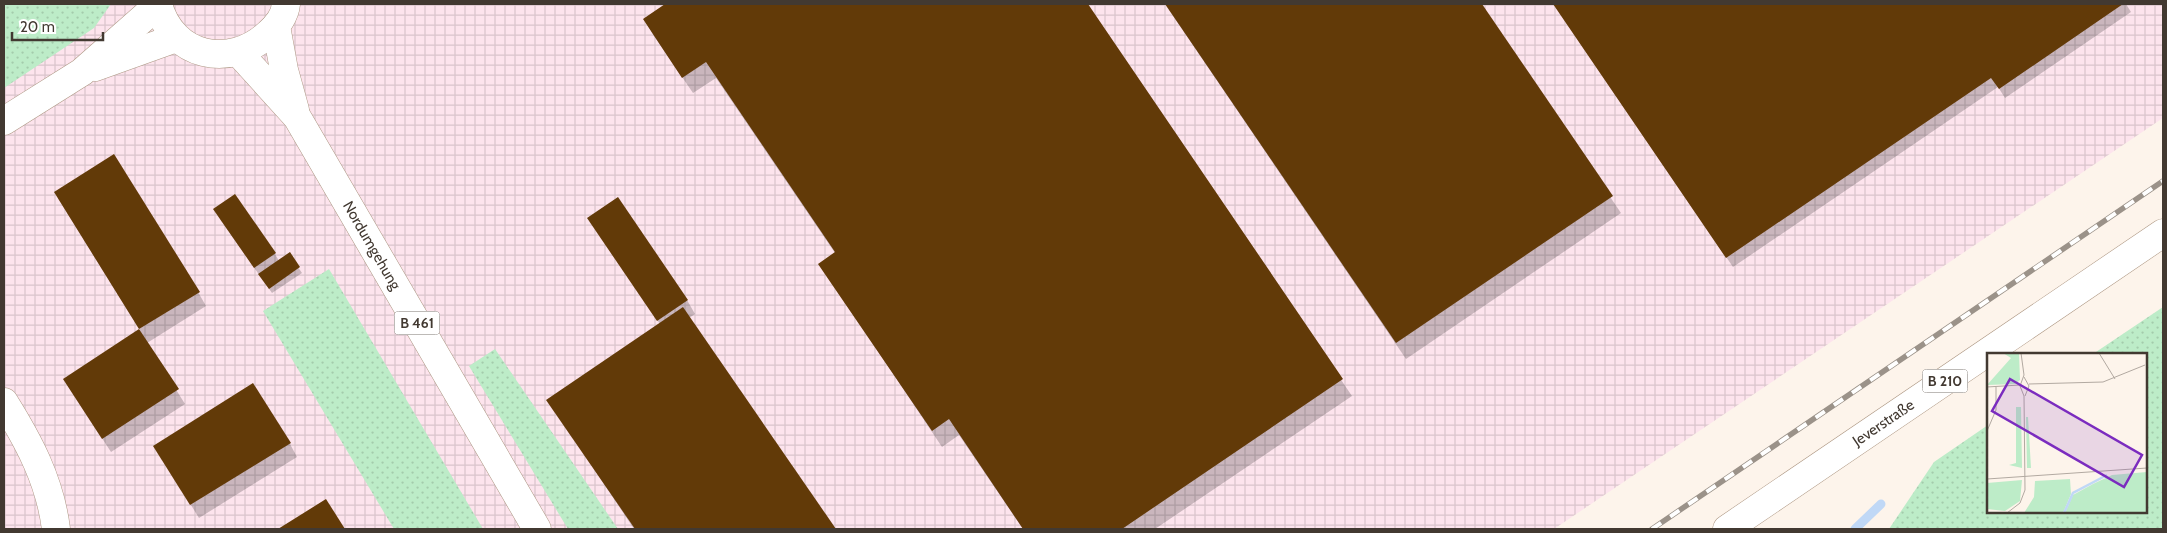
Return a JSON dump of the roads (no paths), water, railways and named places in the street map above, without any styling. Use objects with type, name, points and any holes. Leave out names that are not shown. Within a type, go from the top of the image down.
[{"type":"main road","name":"Nordumgehung","points":[[158,4],[165,23],[176,38],[198,50],[218,55],[239,53],[259,43],[281,15]]},
{"type":"main road","points":[[4,121],[82,72],[158,4]]},
{"type":"main road","name":"Nordumgehung","points":[[281,15],[284,70],[297,117]]},
{"type":"main road","points":[[82,72],[176,38]]},
{"type":"main road","name":"Nordumgehung","points":[[239,53],[297,117],[537,529]]},
{"type":"main road","name":"Jeverstraße","points":[[1727,529],[2163,233]]},
{"type":"main road","points":[[4,402],[27,440],[37,461],[49,492],[56,529]]},
{"type":"waterway","points":[[1855,529],[1881,504]]},
{"type":"railway","points":[[1652,529],[2163,181]]}]
